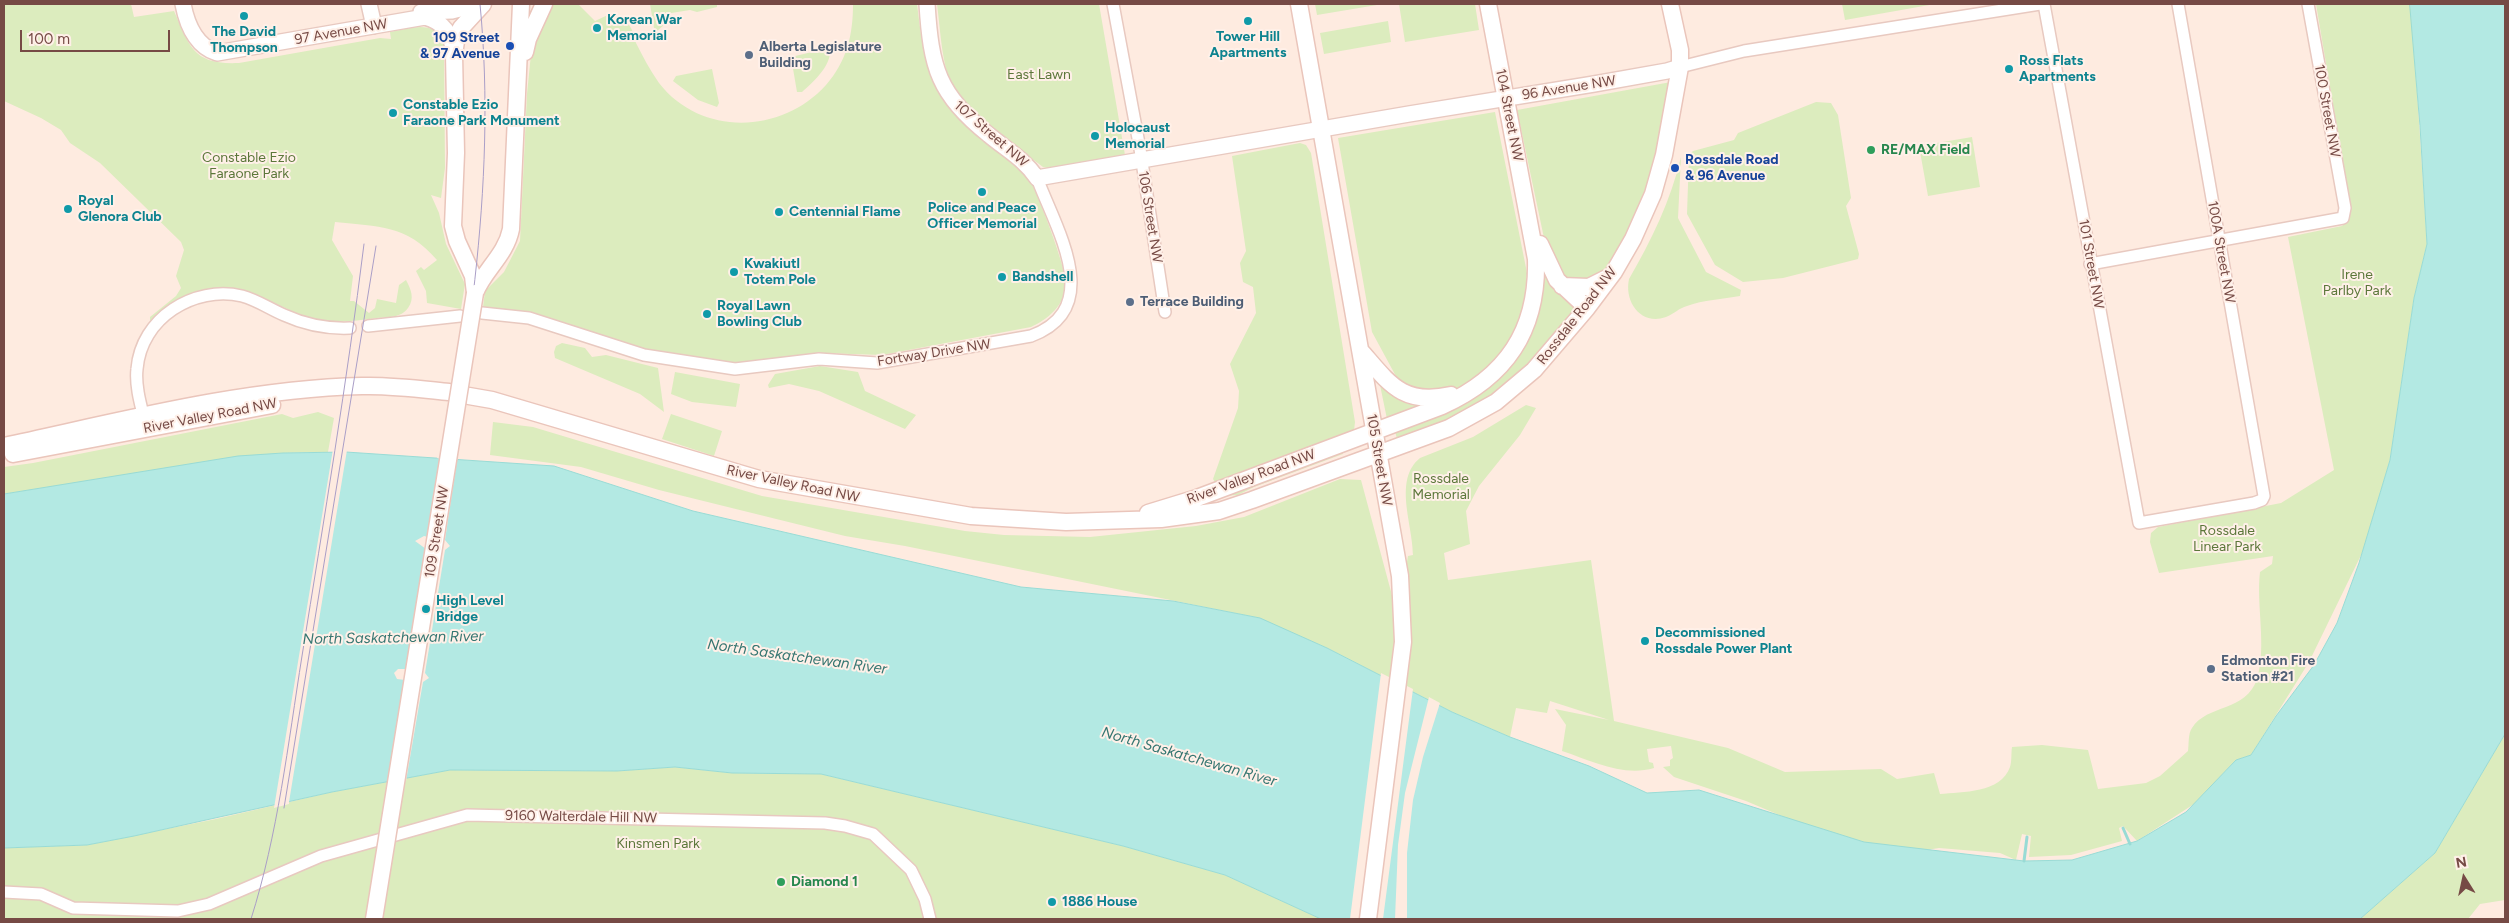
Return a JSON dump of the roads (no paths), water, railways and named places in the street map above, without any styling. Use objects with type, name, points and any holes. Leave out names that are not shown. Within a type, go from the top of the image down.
[{"type":"main road","name":"109 Street NW","points":[[475,293],[473,276],[457,241],[453,218],[456,153],[454,54],[457,35],[482,4]]},
{"type":"main road","name":"109 Street NW","points":[[374,919],[475,293],[480,282],[506,245],[511,230],[521,4]]},
{"type":"main road","points":[[518,84],[528,39],[544,4]]},
{"type":"main road","name":"105 Street NW","points":[[1299,4],[1400,576],[1403,642],[1368,919]]},
{"type":"main road","name":"104 Street NW","points":[[1488,4],[1530,226]]},
{"type":"main road","name":"Rossdale Road NW","points":[[1378,454],[1449,428],[1496,402],[1534,370],[1587,308],[1614,272],[1633,239],[1652,194],[1664,155],[1680,67],[1680,50],[1670,4]]},
{"type":"main road","points":[[1530,226],[1549,268],[1562,286],[1587,308]]},
{"type":"main road","points":[[1374,431],[1442,406],[1472,390],[1488,379],[1510,357],[1521,337],[1528,317],[1536,270],[1530,226]]},
{"type":"main road","points":[[1562,286],[1589,287],[1614,272]]},
{"type":"main road","points":[[1360,350],[1386,381],[1406,394],[1419,399],[1432,399],[1472,390]]},
{"type":"main road","name":"River Valley Road NW","points":[[4,446],[328,394],[418,388],[449,392]]},
{"type":"main road","name":"River Valley Road NW","points":[[469,396],[492,400],[720,469],[768,481],[971,516],[1066,522],[1161,519],[1219,511],[1378,454]]},
{"type":"main road","name":"River Valley Road NW","points":[[4,455],[42,450],[145,422]]},
{"type":"main road","name":"River Valley Road NW","points":[[1127,519],[1197,498],[1374,431]]},
{"type":"street","name":"97 Avenue NW","points":[[184,4],[193,32],[207,49],[217,53],[234,52],[416,12],[452,11],[482,4]]},
{"type":"street","points":[[369,4],[373,22]]},
{"type":"street","name":"107 Street NW","points":[[927,4],[933,61],[946,92],[961,110],[989,136],[1021,158],[1037,178]]},
{"type":"street","name":"106 Street NW","points":[[1113,4],[1165,312]]},
{"type":"street","name":"96 Avenue NW","points":[[1037,178],[1667,71],[1744,51],[2040,4]]},
{"type":"street","name":"101 Street NW","points":[[2044,4],[2090,264],[2139,523]]},
{"type":"street","name":"100A Street NW","points":[[2139,523],[2262,500],[2264,496],[2178,4]]},
{"type":"street","name":"100 Street NW","points":[[2219,241],[2343,218],[2344,208],[2308,4]]},
{"type":"street","name":"97 Avenue NW","points":[[373,22],[416,18],[432,19],[444,26],[454,54]]},
{"type":"street","name":"Fortway Drive NW","points":[[482,314],[524,317],[632,352],[725,368],[820,359],[877,363],[1031,336],[1047,329],[1060,317],[1068,302],[1072,285],[1068,260],[1037,178]]},
{"type":"street","points":[[2090,264],[2219,241]]},
{"type":"street","points":[[145,422],[136,376],[144,342],[157,322],[174,308],[194,298],[218,293],[244,297],[314,326],[329,329],[350,328]]},
{"type":"street","points":[[368,326],[460,316]]},
{"type":"street","name":"9160 Walterdale Hill NW","points":[[4,892],[41,894],[73,908],[178,911],[209,904],[321,856],[467,816],[825,823],[873,834],[911,870],[925,899],[930,919]]},
{"type":"water","name":"North Saskatchewan River","points":[[2410,4],[2505,4],[2505,734],[2435,853],[2360,919],[1321,919],[1225,875],[1123,846],[821,774],[732,773],[675,767],[617,771],[450,770],[332,792],[87,845],[4,848],[4,494],[238,456],[346,452],[554,466],[693,511],[1021,587],[1173,601],[1260,618],[1327,648],[1452,712],[1510,737],[1589,766],[1647,793],[1699,790],[1864,842],[2024,861],[2072,860],[2137,841],[2186,812],[2236,760],[2251,755],[2276,716],[2314,665],[2337,623],[2359,563],[2390,460],[2414,298],[2427,244]]},
{"type":"waterway","points":[[2123,828],[2130,844]]},
{"type":"waterway","points":[[2024,861],[2027,837]]},
{"type":"tram line","points":[[375,919],[456,416],[475,280],[485,142],[480,4]]},
{"type":"tram line","points":[[251,919],[268,854],[281,789],[343,399],[364,244]]},
{"type":"tram line","points":[[284,808],[376,246]]},
{"type":"place","name":"The David Thompson","points":[[244,16]]},
{"type":"place","name":"Tower Hill Apartments","points":[[1248,21]]},
{"type":"place","name":"Korean War Memorial","points":[[597,28]]},
{"type":"place","name":"109 Street & 97 Avenue","points":[[510,46]]},
{"type":"place","name":"Alberta Legislature Building","points":[[749,55]]},
{"type":"place","name":"Ross Flats Apartments","points":[[2009,69]]},
{"type":"place","name":"Constable Ezio Faraone Park Monument","points":[[393,113]]},
{"type":"place","name":"Holocaust Memorial","points":[[1095,136]]},
{"type":"place","name":"RE/MAX Field","points":[[1871,150]]},
{"type":"place","name":"Rossdale Road & 96 Avenue","points":[[1675,168]]},
{"type":"place","name":"Police and Peace Officer Memorial","points":[[982,192]]},
{"type":"place","name":"Royal Glenora Club","points":[[68,209]]},
{"type":"place","name":"Centennial Flame","points":[[779,212]]},
{"type":"place","name":"Kwakiutl Totem Pole","points":[[734,272]]},
{"type":"place","name":"Bandshell","points":[[1002,277]]},
{"type":"place","name":"Terrace Building","points":[[1130,302]]},
{"type":"place","name":"Royal Lawn Bowling Club","points":[[707,314]]},
{"type":"place","name":"High Level Bridge","points":[[426,609]]},
{"type":"place","name":"Decommissioned Rossdale Power Plant","points":[[1645,641]]},
{"type":"place","name":"Edmonton Fire Station #21","points":[[2211,669]]},
{"type":"place","name":"Diamond 1","points":[[781,882]]},
{"type":"place","name":"1886 House","points":[[1052,902]]},
{"type":"park label","name":"East Lawn","points":[[1039,75]]},
{"type":"park label","name":"Constable Ezio Faraone Park","points":[[249,166]]},
{"type":"park label","name":"Irene Parlby Park","points":[[2357,284]]},
{"type":"park label","name":"Rossdale Memorial","points":[[1441,488]]},
{"type":"park label","name":"Rossdale Linear Park","points":[[2227,540]]},
{"type":"park label","name":"Kinsmen Park","points":[[658,844]]}]
